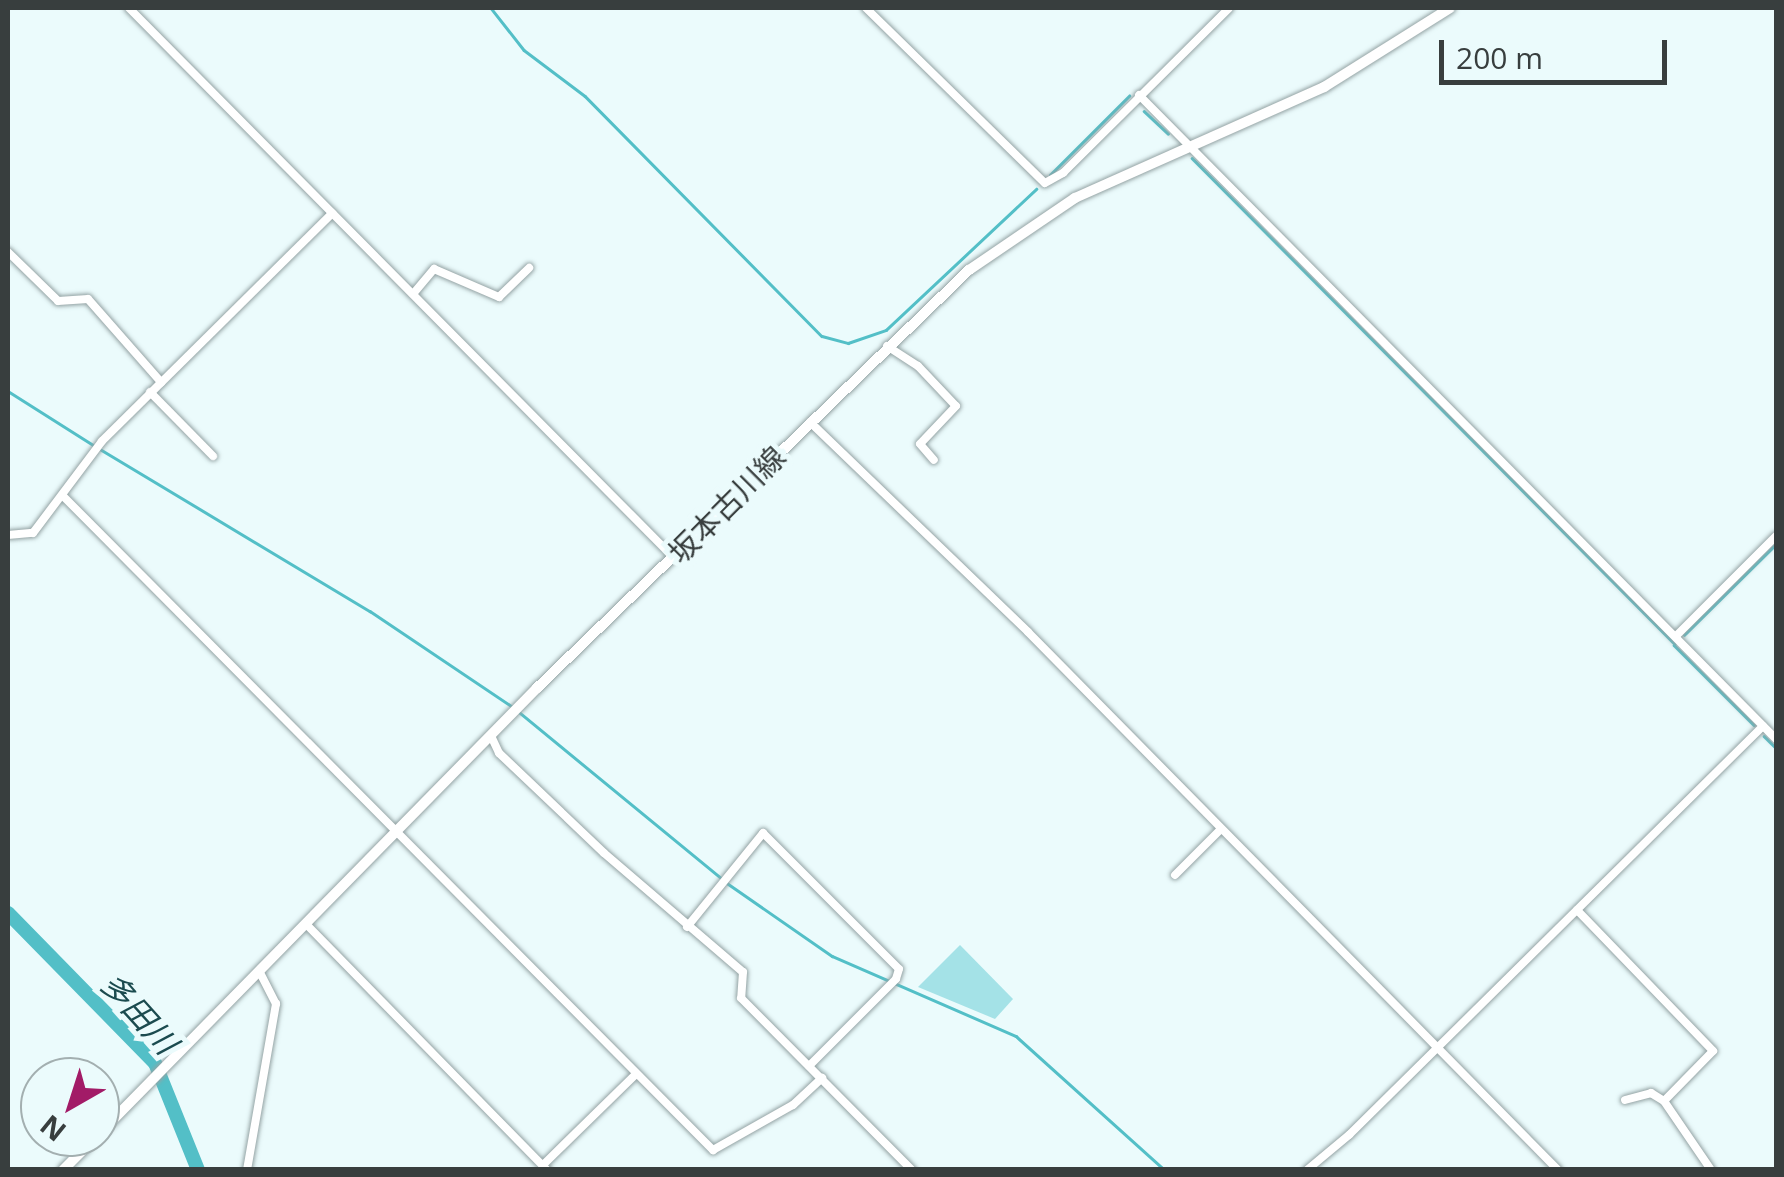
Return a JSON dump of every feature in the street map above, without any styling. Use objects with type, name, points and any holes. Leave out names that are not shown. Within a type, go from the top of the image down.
[{"type":"main road","name":"坂本古川線","points":[[120,1113],[522,704],[886,346],[1023,229],[1116,176],[1324,87],[1450,8]]},
{"type":"street","points":[[129,8],[674,558]]},
{"type":"street","points":[[866,8],[1040,181],[1056,179],[1229,8]]},
{"type":"street","points":[[1140,95],[1776,739]]},
{"type":"street","points":[[8,535],[33,533],[64,497],[102,441],[332,213]]},
{"type":"street","points":[[8,252],[58,301],[88,299],[161,382]]},
{"type":"street","points":[[413,294],[434,269],[498,297],[529,268]]},
{"type":"street","points":[[886,346],[918,366],[956,406],[920,444],[934,460]]},
{"type":"street","points":[[150,392],[212,456]]},
{"type":"street","points":[[810,422],[1222,829],[1558,1170]]},
{"type":"street","points":[[64,497],[636,1074],[718,1151],[793,1106],[822,1078]]},
{"type":"street","points":[[1676,636],[1776,536]]},
{"type":"street","points":[[1306,1170],[1438,1047],[1763,726]]},
{"type":"street","points":[[492,738],[499,752],[688,927],[743,972],[742,998],[912,1170]]},
{"type":"street","points":[[1175,875],[1222,829]]},
{"type":"street","points":[[688,927],[763,833],[899,968],[888,988],[809,1066]]},
{"type":"street","points":[[1577,910],[1713,1050],[1664,1101]]},
{"type":"street","points":[[307,925],[545,1167],[636,1074]]},
{"type":"street","points":[[247,1170],[276,1004],[260,973]]},
{"type":"street","points":[[1624,1100],[1646,1093],[1664,1101],[1711,1170]]},
{"type":"shaded area","points":[[960,945],[1013,999],[995,1019],[918,987]]},
{"type":"waterway","points":[[491,8],[524,50],[585,96],[822,336],[848,343],[886,330],[1036,189]]},
{"type":"waterway","points":[[1050,175],[1129,96]]},
{"type":"waterway","points":[[1144,111],[1168,133]]},
{"type":"waterway","points":[[1192,158],[1675,644]]},
{"type":"waterway","points":[[8,391],[93,445]]},
{"type":"waterway","points":[[100,449],[370,611],[513,707]]},
{"type":"waterway","points":[[1684,635],[1776,544]]},
{"type":"waterway","points":[[1674,645],[1754,725]]},
{"type":"waterway","points":[[519,712],[721,878]]},
{"type":"waterway","points":[[1764,736],[1776,748]]},
{"type":"waterway","points":[[727,883],[832,956],[1016,1036],[1165,1170]]},
{"type":"waterway","name":"多田川","points":[[8,913],[155,1063],[198,1170]]}]
